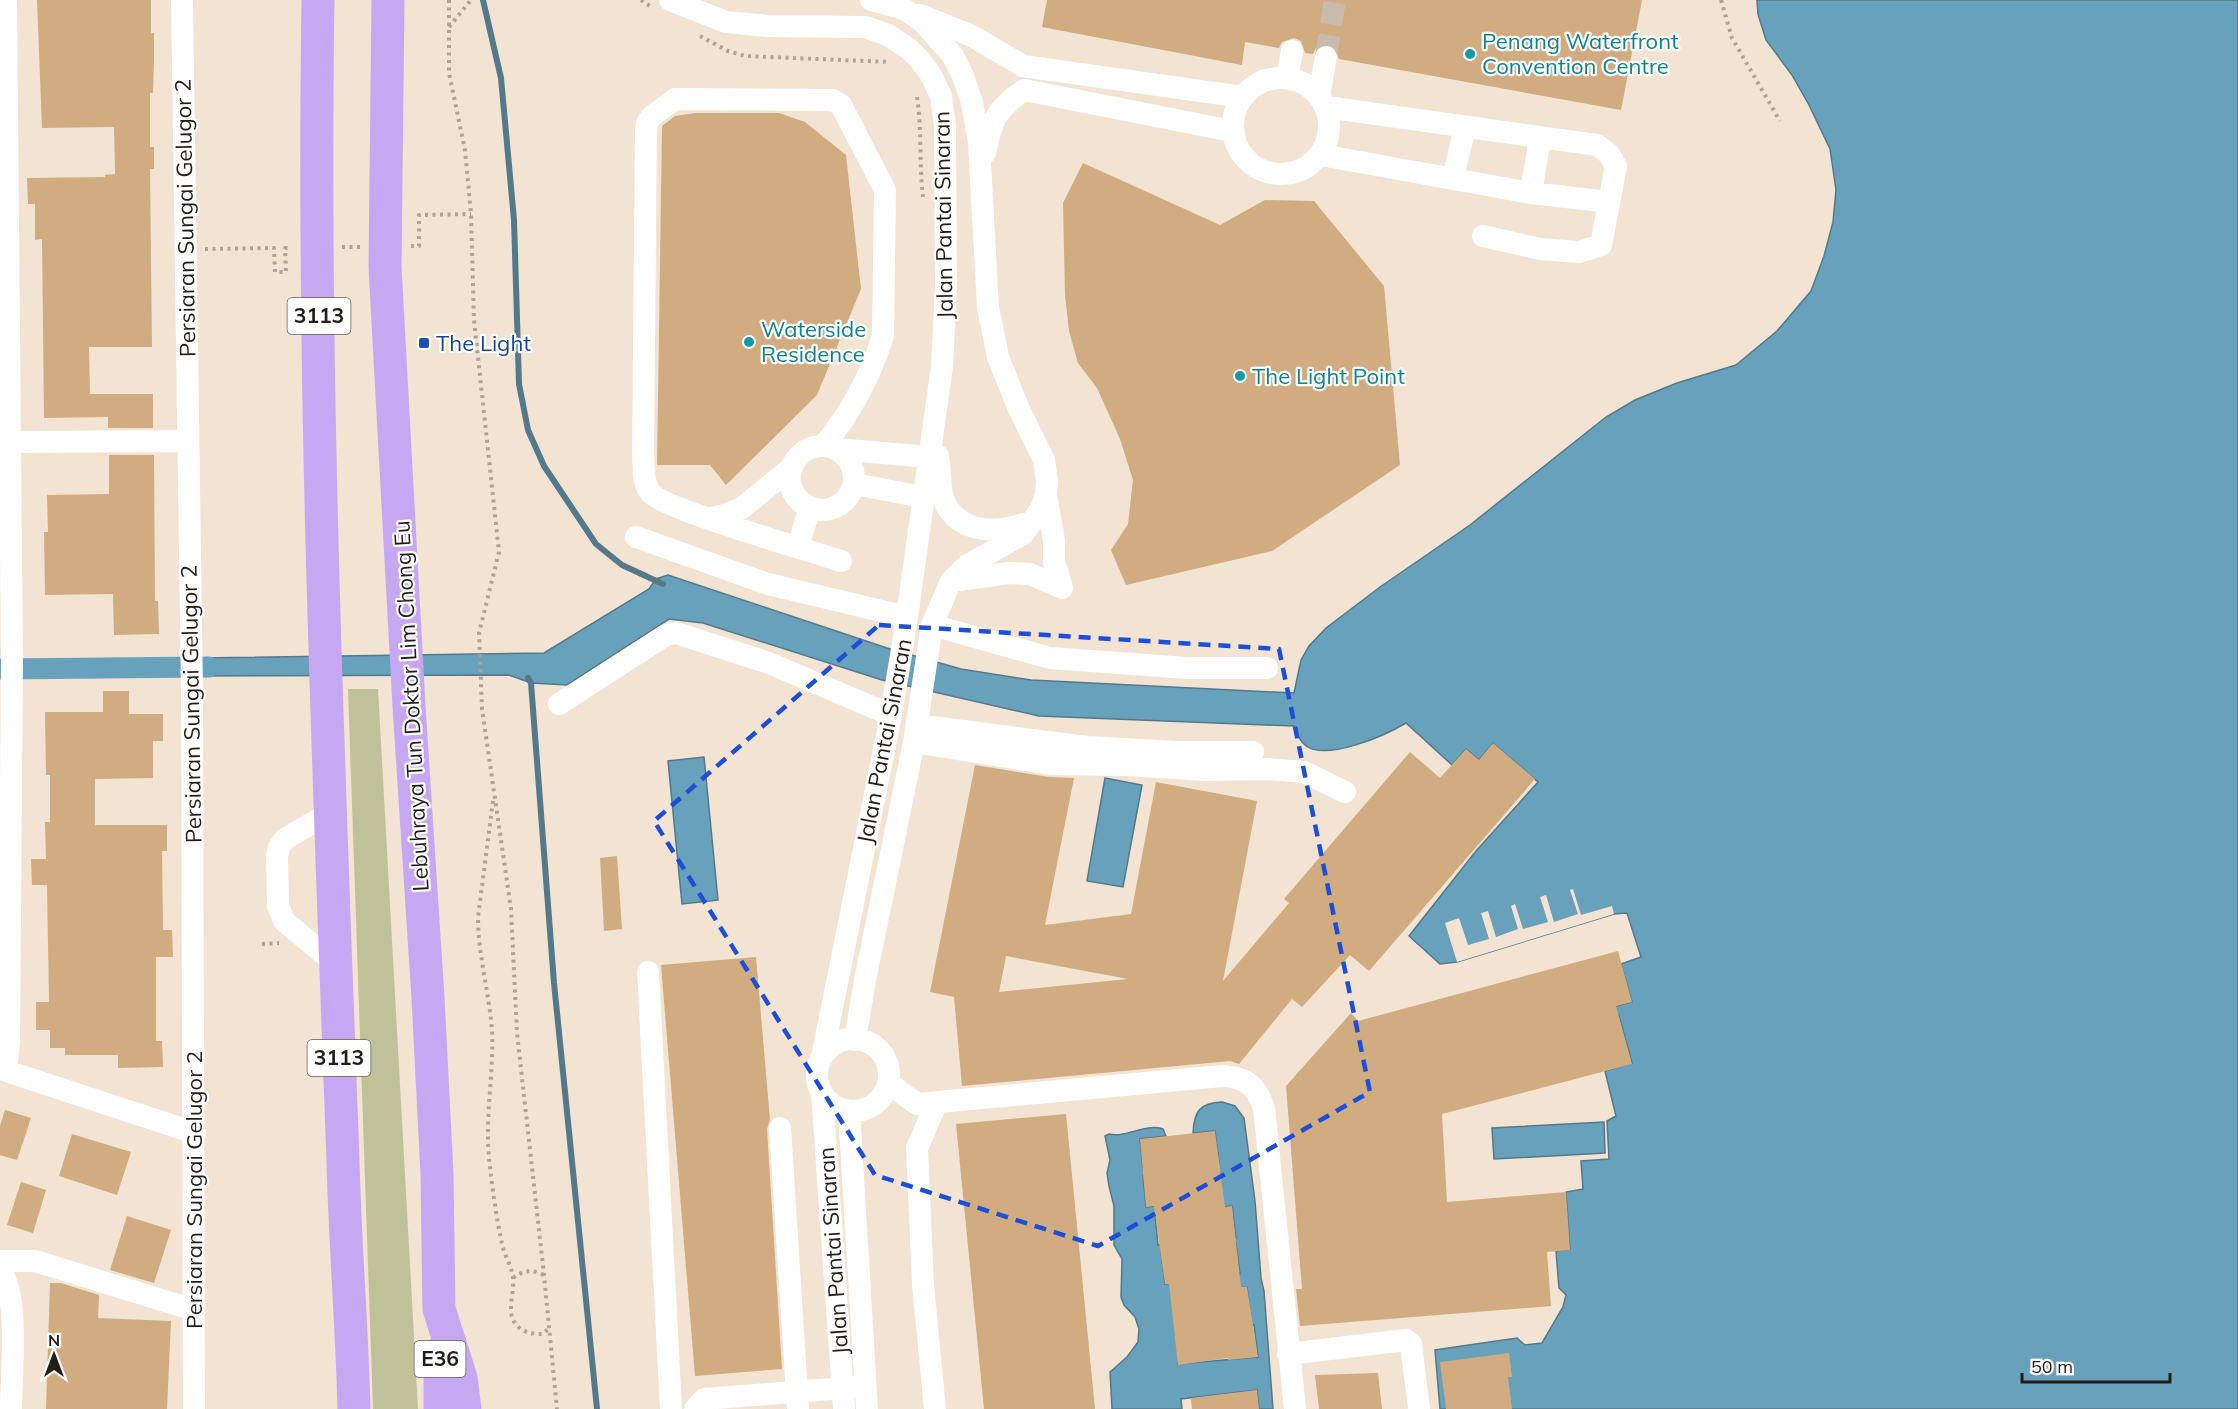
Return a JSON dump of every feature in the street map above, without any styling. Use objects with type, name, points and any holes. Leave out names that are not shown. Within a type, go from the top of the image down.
[{"type":"highway","points":[[301,0],[316,110]]},
{"type":"highway","name":"3113","points":[[318,0],[316,110],[325,633],[354,1409]]},
{"type":"highway","name":"Lebuhraya Tun Doktor Lim Chong Eu","points":[[388,0],[385,267],[409,706],[428,998],[437,1174],[439,1310],[461,1378],[465,1409]]},
{"type":"highway","name":"E36","points":[[439,1310],[440,1409]]},
{"type":"street","points":[[6,0],[10,442],[5,476],[8,653],[12,692],[9,1043],[3,1070],[195,1133]]},
{"type":"street","name":"Persiaran Sungai Gelugor 2","points":[[183,0],[192,691],[194,1409]]},
{"type":"street","name":"Jalan Pantai Sinaran","points":[[670,0],[726,22],[768,26],[865,27],[888,35],[909,49],[931,75],[941,96],[945,125],[946,285],[942,366],[891,715],[822,1057]]},
{"type":"street","name":"Jalan Pantai Sinaran","points":[[855,1040],[916,726],[931,632],[951,580],[966,566],[1023,534],[1041,509],[1046,495],[1047,481],[1044,460],[1018,407],[998,357],[988,307],[979,143],[972,103],[963,76],[953,56],[923,22],[904,9],[871,0]]},
{"type":"street","points":[[904,9],[972,36],[1023,66],[1243,97]]},
{"type":"street","points":[[1287,78],[1292,51]]},
{"type":"street","points":[[1326,57],[1323,101],[1329,119],[1329,132],[1321,155],[1300,170],[1275,174],[1252,165],[1243,156],[1232,130],[1236,108],[1243,97],[1262,82],[1287,78],[1310,87],[1323,101],[1465,127],[1597,145],[1609,154],[1616,166],[1601,245],[1579,252],[1540,249],[1483,236]]},
{"type":"street","points":[[981,173],[991,124],[1006,103],[1024,90],[1232,130]]},
{"type":"street","points":[[830,447],[856,402],[878,354],[883,336],[885,190],[841,105],[833,100],[675,99],[651,117],[646,130],[643,441],[647,487],[652,495],[679,508],[841,561]]},
{"type":"street","points":[[1453,179],[1465,127]]},
{"type":"street","points":[[1531,193],[1539,137]]},
{"type":"street","points":[[1321,155],[1531,193],[1609,202]]},
{"type":"street","name":"Jalan Pantai Sinaran","points":[[933,423],[944,499],[952,513],[964,524],[978,530],[1003,530],[1031,522]]},
{"type":"street","points":[[10,442],[188,441]]},
{"type":"street","points":[[791,468],[790,480],[793,491],[800,501],[821,510],[842,503],[850,494],[854,484],[854,470],[848,458],[830,447]]},
{"type":"street","points":[[710,518],[742,508],[791,468],[798,456],[810,448],[830,447],[928,457]]},
{"type":"street","points":[[854,484],[923,497]]},
{"type":"street","points":[[951,580],[1010,573],[1030,574],[1062,588],[1054,561],[1054,540],[1046,495]]},
{"type":"street","points":[[798,547],[810,507]]},
{"type":"street","points":[[636,537],[768,585],[906,624]]},
{"type":"street","points":[[931,632],[1050,658],[1187,668],[1267,668]]},
{"type":"street","points":[[559,704],[666,635],[676,633],[770,663],[891,715]]},
{"type":"street","points":[[916,726],[1088,747],[1178,752],[1253,752]]},
{"type":"street","points":[[916,726],[1051,764],[1126,765],[1205,770],[1268,769],[1304,772],[1345,792]]},
{"type":"street","points":[[331,812],[285,839],[279,847],[277,856],[278,905],[284,921],[336,964]]},
{"type":"street","points":[[648,972],[670,1409]]},
{"type":"street","points":[[855,1040],[865,1042],[881,1053],[889,1071],[888,1083],[879,1100],[860,1111],[838,1108],[829,1102],[818,1084],[817,1075],[822,1057],[836,1044],[855,1040]]},
{"type":"street","points":[[888,1083],[917,1104],[1222,1076],[1236,1077],[1249,1083],[1259,1093],[1264,1108],[1295,1409]]},
{"type":"street","name":"Jalan Pantai Sinaran","points":[[822,1093],[843,1398]]},
{"type":"street","points":[[935,1409],[922,1286],[917,1148],[937,1102]]},
{"type":"street","name":"Jalan Pantai Sinaran","points":[[849,1111],[867,1409]]},
{"type":"street","points":[[780,1128],[797,1400]]},
{"type":"street","points":[[0,1261],[35,1261],[194,1310]]},
{"type":"street","points":[[0,1270],[5,1277],[11,1296],[11,1409]]},
{"type":"street","points":[[1288,1354],[1407,1340],[1411,1344],[1419,1409]]},
{"type":"street","points":[[695,1409],[704,1399],[843,1398],[865,1386]]},
{"type":"path","points":[[449,0],[449,73],[465,150],[471,214],[474,320],[499,552],[479,633],[482,709],[511,909],[517,1033],[557,1409]]},
{"type":"path","points":[[449,27],[471,0]]},
{"type":"path","points":[[1720,0],[1732,38],[1780,121]]},
{"type":"path","points":[[408,246],[419,246],[419,215],[471,214]]},
{"type":"path","points":[[341,247],[363,247]]},
{"type":"path","points":[[186,249],[274,248],[275,272],[286,272],[285,248],[297,248]]},
{"type":"path","points":[[494,794],[478,917],[478,936],[492,1028],[493,1064],[488,1104],[489,1156],[502,1245],[513,1278],[511,1314],[514,1322],[523,1331],[543,1334],[549,1328]]},
{"type":"path","points":[[513,1278],[522,1272],[534,1270],[544,1275]]},
{"type":"highlighted area","points":[[879,625],[1279,649],[1370,1092],[1098,1246],[875,1175],[654,821]]},
{"type":"green space","points":[[348,689],[378,689],[418,1409],[373,1409]]},
{"type":"water","points":[[1757,0],[2238,0],[2238,1409],[1440,1409],[1435,1350],[1517,1338],[1525,1345],[1542,1343],[1563,1307],[1566,1295],[1559,1288],[1556,1251],[1570,1249],[1566,1192],[1583,1189],[1581,1161],[1609,1159],[1607,1121],[1616,1116],[1605,1071],[1632,1063],[1619,1015],[1608,1008],[1632,1002],[1621,964],[1641,957],[1627,913],[1614,914],[1457,962],[1440,964],[1409,936],[1476,851],[1538,782],[1493,743],[1479,760],[1466,749],[1452,765],[1406,723],[1357,745],[1316,750],[1302,742],[1294,726],[1039,716],[882,680],[703,623],[669,619],[567,685],[531,683],[509,675],[198,676],[198,658],[544,653],[649,589],[656,579],[668,575],[887,648],[961,669],[1031,680],[1294,693],[1301,660],[1309,646],[1326,628],[1380,587],[1470,525],[1606,417],[1635,400],[1677,383],[1736,365],[1777,331],[1811,291],[1833,222],[1836,190],[1830,149],[1792,75],[1766,40],[1758,14]]},
{"type":"water","points":[[704,757],[718,900],[682,904],[668,761]]},
{"type":"water","points":[[1105,778],[1142,785],[1123,887],[1087,881]]},
{"type":"water","points":[[1222,1102],[1235,1106],[1244,1118],[1264,1291],[1273,1409],[1259,1409],[1257,1390],[1181,1399],[1182,1409],[1112,1409],[1110,1372],[1127,1357],[1138,1342],[1139,1329],[1135,1317],[1124,1305],[1121,1297],[1122,1259],[1114,1245],[1114,1206],[1107,1173],[1110,1160],[1105,1136],[1109,1134],[1116,1135],[1156,1128],[1163,1129],[1166,1136],[1140,1139],[1143,1170],[1170,1172],[1143,1176],[1146,1207],[1176,1204],[1155,1214],[1158,1245],[1188,1242],[1161,1252],[1165,1284],[1194,1281],[1178,1364],[1258,1357],[1254,1325],[1224,1329],[1251,1318],[1247,1287],[1218,1290],[1240,1274],[1236,1243],[1207,1246],[1236,1238],[1232,1206],[1202,1209],[1219,1162],[1215,1131],[1193,1133],[1195,1119],[1203,1106]]},
{"type":"water","points":[[1604,1122],[1605,1153],[1494,1159],[1492,1128]]},
{"type":"pier","points":[[1573,889],[1581,915],[1612,906],[1614,914],[1457,962],[1445,923],[1459,918],[1468,945],[1489,939],[1481,913],[1488,911],[1496,937],[1518,929],[1511,906],[1515,904],[1523,929],[1548,922],[1540,897],[1546,895],[1554,922],[1578,914],[1570,890]]},
{"type":"building","points":[[37,0],[151,0],[151,33],[154,33],[153,93],[150,93],[150,147],[154,147],[154,169],[150,169],[152,347],[89,347],[90,394],[153,394],[153,428],[108,428],[108,417],[44,418],[42,239],[35,240],[35,204],[28,204],[27,178],[105,177],[105,175],[115,174],[114,127],[42,128]]},
{"type":"building","name":"Penang Waterfront Convention Centre","points":[[1047,0],[1642,0],[1621,110],[1339,59],[1335,47],[1328,44],[1316,48],[1313,54],[1305,53],[1301,41],[1294,38],[1282,42],[1279,48],[1245,42],[1242,65],[1042,27]]},
{"type":"building","name":"Waterside Residence","points":[[696,113],[779,113],[805,122],[846,155],[861,289],[817,395],[726,485],[710,465],[657,465],[662,126],[675,116]]},
{"type":"building","name":"The Light Point","points":[[1083,163],[1220,225],[1265,200],[1314,201],[1384,286],[1400,465],[1272,551],[1126,585],[1111,550],[1128,524],[1133,480],[1120,439],[1097,388],[1078,363],[1069,331],[1065,295],[1063,203]]},
{"type":"building","points":[[109,455],[154,455],[155,601],[158,601],[159,634],[114,635],[113,594],[45,595],[44,532],[48,532],[47,495],[109,494]]},
{"type":"building","points":[[103,691],[129,691],[129,714],[163,714],[163,741],[153,741],[153,778],[95,779],[95,825],[167,825],[167,851],[162,851],[163,930],[172,930],[173,957],[156,957],[156,1041],[162,1041],[163,1067],[118,1068],[118,1055],[65,1055],[65,1048],[50,1048],[50,1030],[36,1030],[36,1002],[49,1002],[47,885],[32,885],[31,859],[46,859],[45,822],[50,822],[50,775],[46,775],[45,712],[103,712]]},
{"type":"building","points":[[1493,743],[1535,779],[1369,971],[1350,955],[1302,1007],[1292,999],[1239,1064],[1230,1061],[962,1086],[954,997],[930,992],[975,765],[1049,777],[1074,778],[1045,925],[1131,914],[1156,782],[1257,801],[1223,981],[1289,903],[1284,899],[1410,752],[1440,778],[1466,749],[1479,760]],"holes":[[[1006,956],[1128,979],[999,992]]]},
{"type":"building","points":[[617,856],[622,929],[604,931],[600,858]]},
{"type":"building","points":[[1618,951],[1632,1002],[1616,1006],[1632,1064],[1442,1114],[1447,1202],[1566,1192],[1570,1250],[1547,1252],[1551,1306],[1300,1326],[1296,1289],[1302,1289],[1286,1086],[1351,1013],[1358,1021]]},
{"type":"building","points":[[756,957],[770,1120],[767,1129],[782,1369],[695,1376],[661,965]]},
{"type":"building","points":[[5,1110],[31,1118],[17,1160],[0,1155],[0,1126]]},
{"type":"building","points":[[1066,1114],[1095,1409],[984,1409],[956,1124]]},
{"type":"building","points":[[1215,1131],[1225,1207],[1232,1206],[1241,1287],[1247,1287],[1258,1357],[1228,1360],[1228,1358],[1178,1365],[1169,1284],[1165,1284],[1154,1206],[1146,1207],[1140,1139]]},
{"type":"building","points":[[72,1134],[131,1152],[117,1195],[59,1176]]},
{"type":"building","points":[[21,1182],[46,1190],[33,1233],[7,1225]]},
{"type":"building","points":[[127,1216],[171,1230],[154,1283],[110,1270]]},
{"type":"building","points":[[50,1283],[61,1283],[99,1295],[98,1318],[171,1321],[167,1409],[46,1409]]},
{"type":"building","points":[[1509,1353],[1512,1377],[1508,1377],[1512,1409],[1446,1409],[1440,1362]]},
{"type":"building","points":[[1378,1373],[1382,1409],[1319,1409],[1315,1375]]},
{"type":"building","points":[[1257,1390],[1259,1409],[1192,1409],[1191,1398]]},
{"type":"waterway","points":[[483,0],[501,78],[514,220],[519,384],[528,430],[544,466],[596,544],[622,565],[663,584]]},
{"type":"waterway","points":[[0,669],[209,667]]},
{"type":"waterway","points":[[528,678],[531,683],[554,983],[597,1409]]},
{"type":"tunnel","points":[[1326,57],[1335,0]]},
{"type":"place","name":"Penang Waterfront Convention Centre","points":[[1470,54]]},
{"type":"place","name":"Waterside Residence","points":[[749,342]]},
{"type":"place","name":"The Light","points":[[424,343]]},
{"type":"place","name":"The Light Point","points":[[1240,376]]}]
